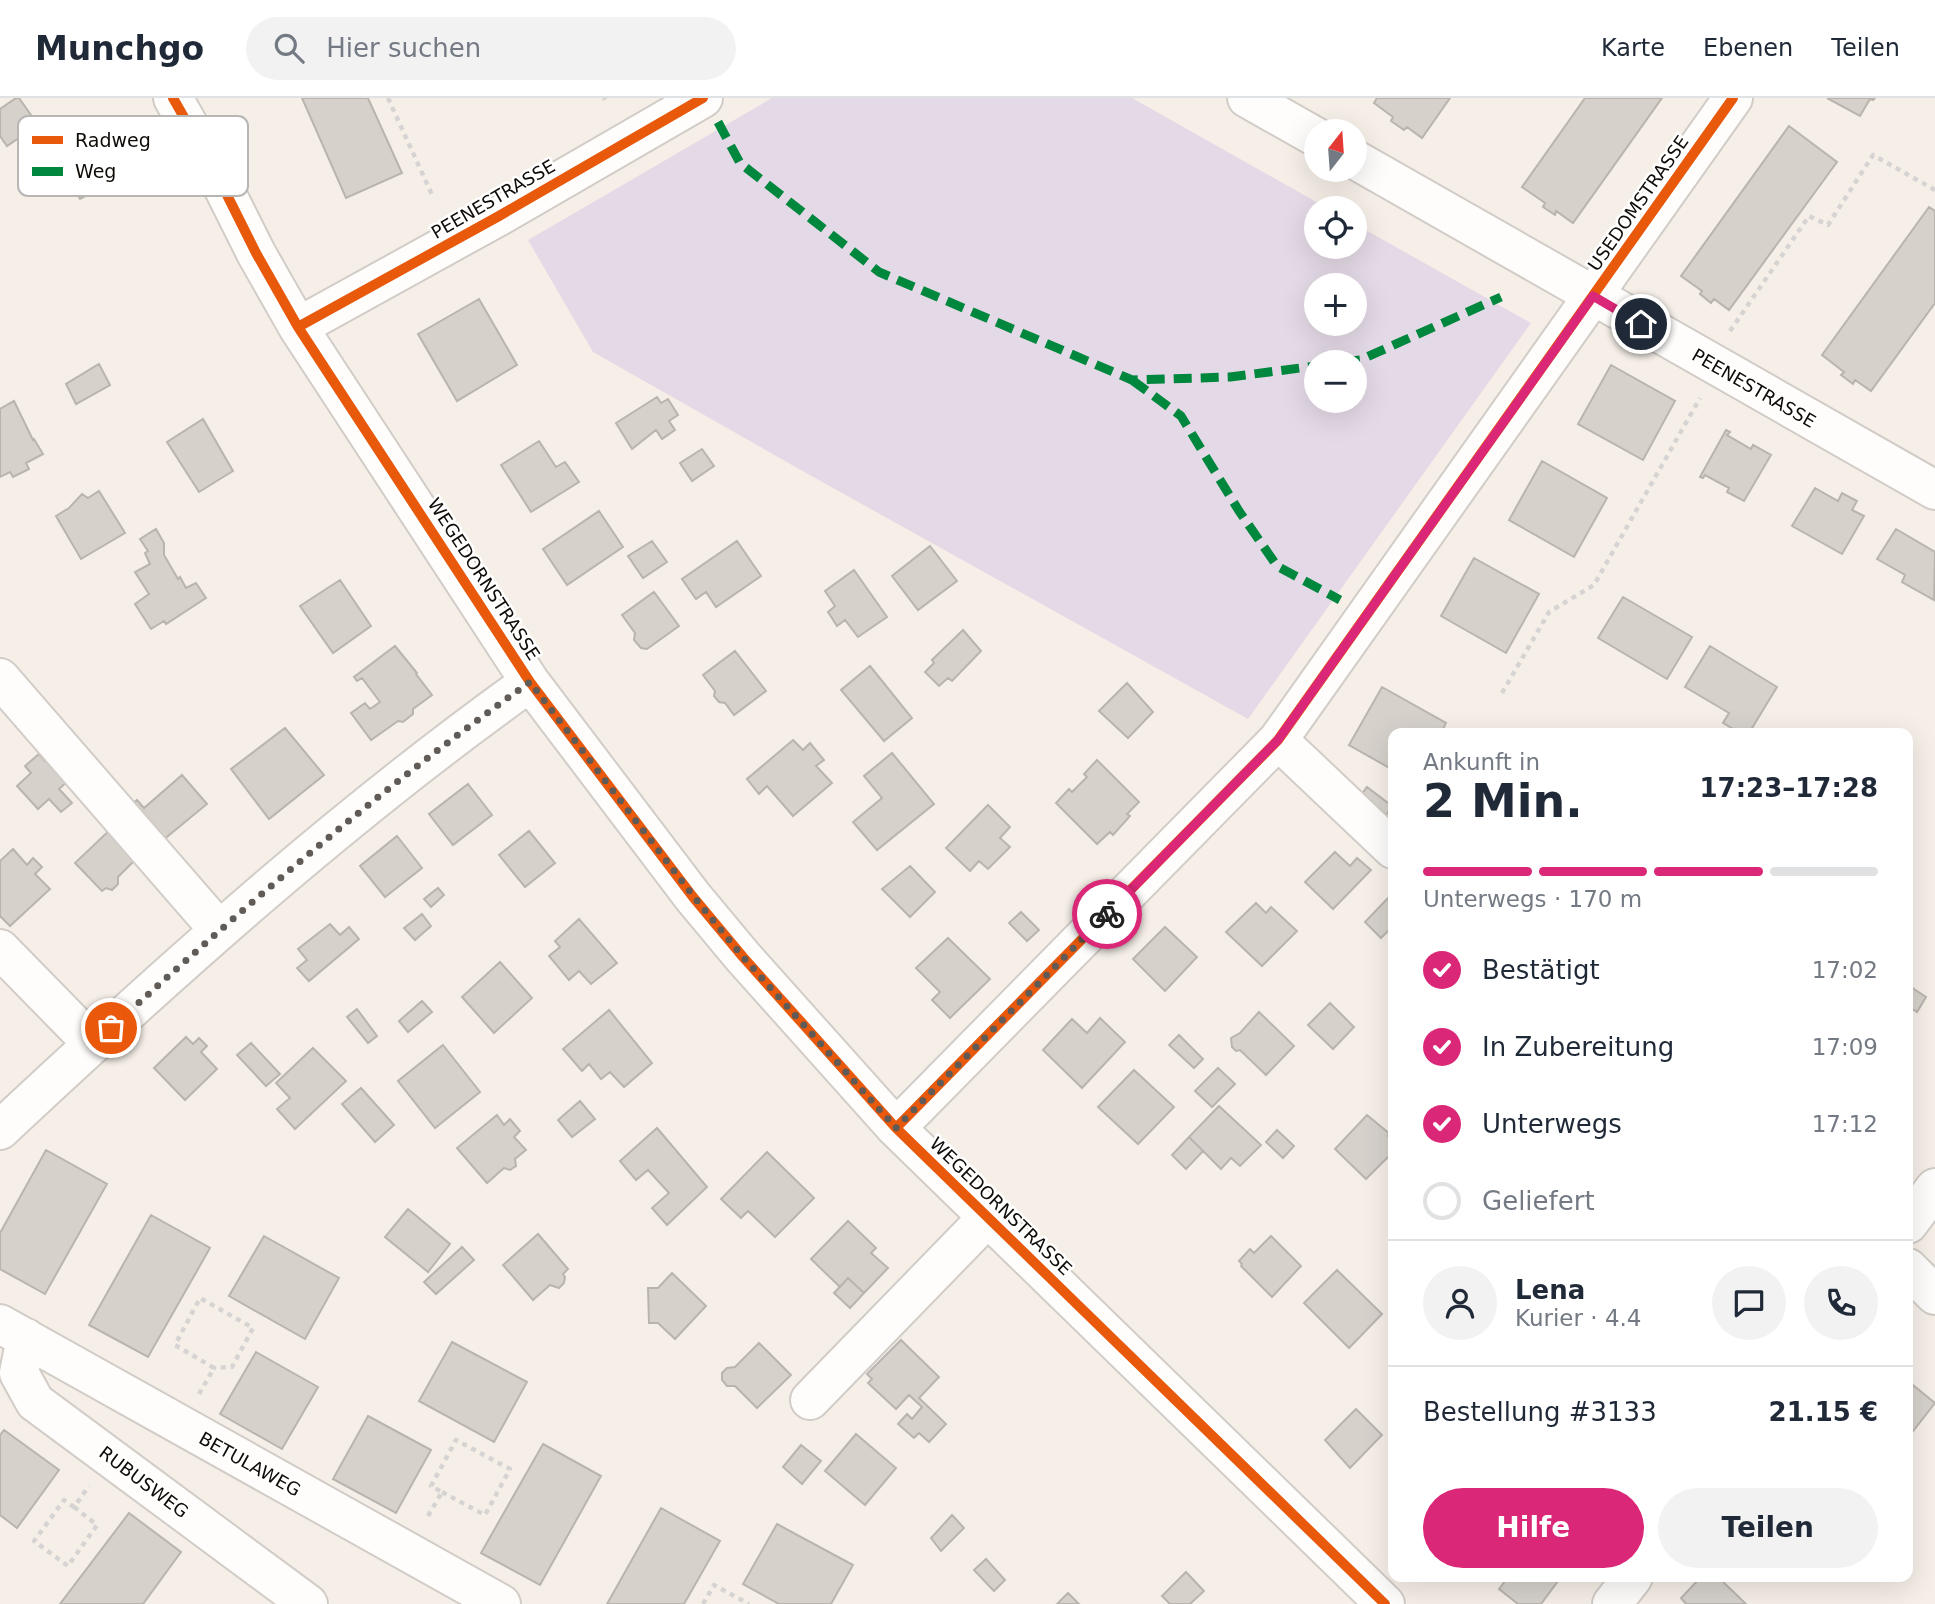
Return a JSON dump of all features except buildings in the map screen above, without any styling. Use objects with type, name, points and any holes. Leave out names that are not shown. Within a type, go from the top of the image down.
[{"type":"street","name":"WEGEDORNSTRASSE","points":[[173,98],[183,116]]},
{"type":"street","name":"WEGEDORNSTRASSE","points":[[197,98],[202,116]]},
{"type":"street","name":"PEENESTRASSE","points":[[298,327],[499,216],[703,98]]},
{"type":"street","points":[[1247,98],[1304,130]]},
{"type":"street","name":"USEDOMSTRASSE","points":[[896,1128],[1278,740],[1733,98]]},
{"type":"street","name":"PEENESTRASSE","points":[[1367,166],[1935,490]]},
{"type":"street","name":"WEGEDORNSTRASSE","points":[[228,196],[298,327],[530,682],[743,957],[896,1128],[1385,1604]]},
{"type":"street","points":[[0,678],[219,930]]},
{"type":"street","points":[[0,1130],[219,930],[361,809],[530,682]]},
{"type":"street","points":[[1278,740],[1388,844]]},
{"type":"street","points":[[0,949],[93,1044]]},
{"type":"street","points":[[1913,1217],[1935,1188]]},
{"type":"street","points":[[810,1400],[988,1217]]},
{"type":"street","points":[[1913,1273],[1935,1295]]},
{"type":"street","name":"BETULAWEG","points":[[13,1331],[501,1604]]},
{"type":"street","name":"RUBUSWEG","points":[[13,1331],[19,1373],[35,1402],[308,1604]]},
{"type":"street","points":[[1612,1604],[1629,1582]]},
{"type":"path","points":[[388,98],[433,197]]},
{"type":"path","points":[[1725,339],[1809,216],[1828,225],[1873,155],[1935,190]]},
{"type":"path","points":[[1502,692],[1549,612],[1594,586],[1700,397]]},
{"type":"path","points":[[200,1298],[253,1328],[232,1367],[214,1368],[175,1345],[200,1298]]},
{"type":"path","points":[[181,1425],[214,1368]]},
{"type":"path","points":[[456,1440],[510,1469],[485,1515],[442,1492],[431,1486],[456,1440]]},
{"type":"path","points":[[74,1507],[110,1457]]},
{"type":"path","points":[[428,1517],[442,1492]]},
{"type":"path","points":[[64,1500],[74,1507],[97,1525],[68,1566],[34,1541],[64,1500]]},
{"type":"path","points":[[703,1604],[714,1585],[749,1604]]},
{"type":"shaded area","points":[[772,98],[1132,98],[1306,196],[1304,259],[1367,259],[1367,231],[1531,323],[1248,719],[593,352],[528,240]]},
{"type":"marked path","points":[[718,122],[740,163],[879,272],[1132,380],[1230,377],[1304,368]]},
{"type":"marked path","points":[[1367,357],[1501,297]]},
{"type":"marked path","points":[[1132,380],[1181,416],[1239,511],[1277,566],[1340,600]]},
{"type":"cycle path","points":[[173,98],[183,116]]},
{"type":"cycle path","points":[[298,327],[499,216],[703,98]]},
{"type":"cycle path","points":[[896,1128],[1278,740],[1733,98]]},
{"type":"cycle path","points":[[228,196],[298,327],[530,682],[693,897],[896,1128],[1385,1604]]},
{"type":"way so far","points":[[111,1028],[219,930],[361,809],[530,682],[639,827],[743,957],[896,1128],[1107,914]]},
{"type":"route","points":[[1107,914],[1278,740],[1593,296],[1641,324]]}]
